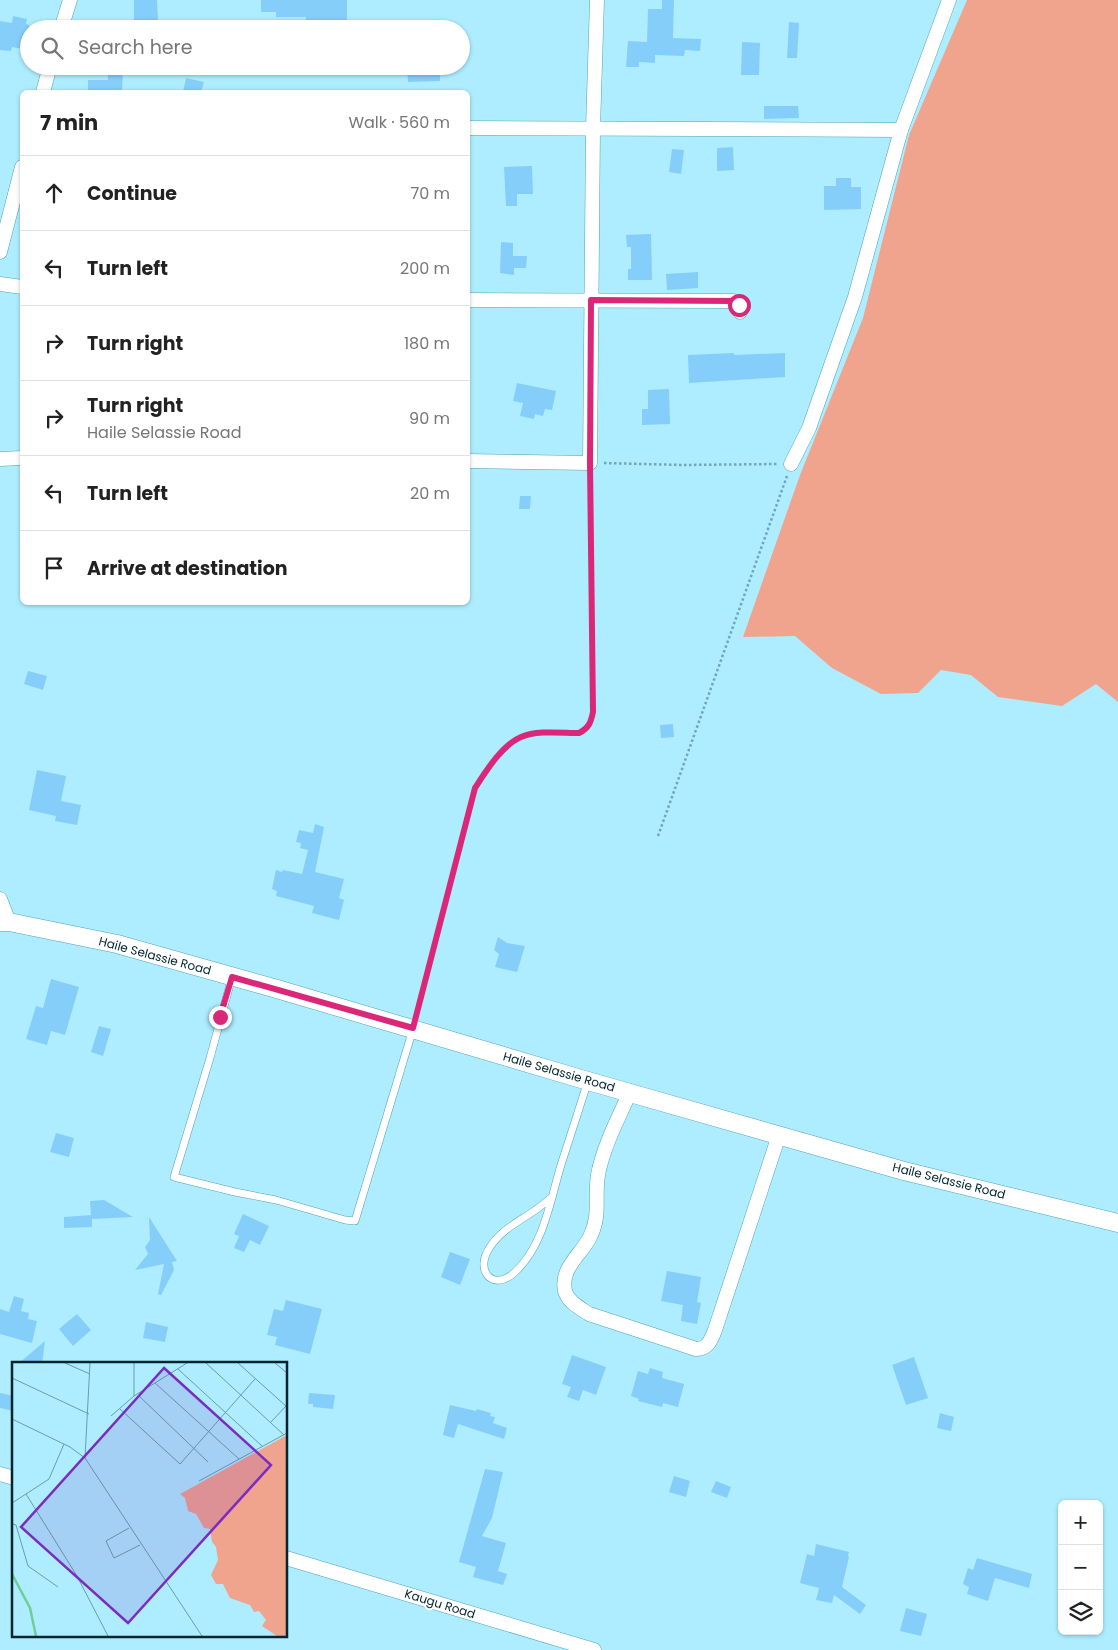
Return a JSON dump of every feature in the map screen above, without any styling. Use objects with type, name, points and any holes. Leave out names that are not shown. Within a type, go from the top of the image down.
[{"type":"street","points":[[64,20],[70,0]]},
{"type":"street","points":[[470,461],[590,463],[593,128],[597,0]]},
{"type":"street","points":[[791,464],[809,428],[855,296],[901,130],[949,0]]},
{"type":"street","points":[[44,90],[48,75]]},
{"type":"street","points":[[470,128],[901,130]]},
{"type":"street","points":[[0,252],[20,174]]},
{"type":"street","points":[[0,284],[20,287]]},
{"type":"street","points":[[470,300],[733,301],[739,305],[740,312]]},
{"type":"street","points":[[0,458],[20,458]]},
{"type":"street","points":[[0,899],[4,922]]},
{"type":"street","name":"Haile Selassie Road","points":[[4,922],[116,944],[904,1171],[1118,1223]]},
{"type":"street","points":[[630,1092],[599,1170],[597,1219],[590,1237],[572,1262],[565,1277],[566,1292],[573,1304],[589,1314],[696,1349],[702,1349],[708,1345],[715,1330],[779,1135]]},
{"type":"street","name":"Kaugu Road","points":[[288,1559],[594,1650]]},
{"type":"lane","points":[[232,977],[174,1177],[276,1200],[345,1220],[355,1220],[413,1028]]},
{"type":"lane","points":[[552,1197],[498,1236],[488,1249],[483,1263],[484,1272],[489,1277],[495,1280],[513,1274],[526,1258],[547,1216],[588,1081]]},
{"type":"path","points":[[413,1028],[475,788],[488,767],[520,737],[533,734],[579,733],[586,730],[591,722],[593,712],[590,463],[683,465],[791,464],[658,836]]},
{"type":"shaded area","points":[[967,0],[1118,0],[1118,702],[1096,684],[1062,706],[998,697],[971,675],[941,670],[918,693],[881,694],[832,668],[795,636],[743,637],[800,475],[863,318],[909,135]]},
{"type":"building","points":[[134,0],[157,0],[158,20],[134,20]]},
{"type":"building","points":[[261,0],[347,0],[347,20],[306,20],[306,17],[276,17],[276,12],[261,12]]},
{"type":"building","points":[[662,0],[674,0],[673,38],[701,39],[700,51],[685,50],[684,56],[655,55],[655,63],[639,62],[639,67],[626,67],[628,41],[647,42],[648,9],[662,9]]},
{"type":"building","points":[[13,16],[27,19],[20,20],[20,48],[12,47],[11,51],[0,50],[0,21],[12,23]]},
{"type":"building","points":[[789,22],[799,23],[797,58],[787,58]]},
{"type":"building","points":[[742,42],[760,43],[759,75],[741,75]]},
{"type":"building","points":[[108,75],[123,75],[122,90],[88,90],[88,80],[108,80]]},
{"type":"building","points":[[408,75],[440,75],[440,81],[408,82]]},
{"type":"building","points":[[186,78],[204,82],[202,90],[183,90]]},
{"type":"building","points":[[764,106],[798,106],[799,118],[764,119]]},
{"type":"building","points":[[733,147],[734,170],[717,171],[717,148]]},
{"type":"building","points":[[672,149],[684,150],[681,174],[669,172]]},
{"type":"building","points":[[532,166],[533,194],[517,194],[517,206],[506,206],[504,167]]},
{"type":"building","points":[[836,178],[851,178],[851,187],[861,187],[861,209],[824,210],[824,186],[836,186]]},
{"type":"building","points":[[651,234],[652,280],[628,280],[628,269],[631,269],[631,247],[627,247],[626,235]]},
{"type":"building","points":[[501,242],[513,243],[513,256],[527,256],[526,268],[514,268],[514,275],[500,273]]},
{"type":"building","points":[[698,272],[698,288],[667,290],[666,274]]},
{"type":"building","points":[[734,353],[734,355],[785,353],[785,377],[689,383],[688,355]]},
{"type":"building","points":[[517,383],[556,391],[552,410],[545,409],[543,416],[535,414],[534,419],[520,416],[523,403],[513,401]]},
{"type":"building","points":[[669,389],[670,424],[642,425],[642,409],[648,409],[648,390]]},
{"type":"building","points":[[520,496],[531,496],[530,509],[519,509]]},
{"type":"building","points":[[28,671],[47,676],[43,690],[24,684]]},
{"type":"building","points":[[673,724],[674,737],[661,738],[660,725]]},
{"type":"building","points":[[37,770],[66,776],[61,801],[81,805],[77,825],[55,821],[56,816],[29,810]]},
{"type":"building","points":[[315,824],[324,827],[315,872],[344,879],[339,898],[344,900],[339,920],[312,913],[314,906],[276,896],[277,891],[272,889],[276,870],[302,874],[308,850],[300,848],[301,843],[296,842],[299,830],[313,833]]},
{"type":"building","points":[[498,937],[507,943],[525,946],[517,972],[495,967],[499,954],[494,950]]},
{"type":"building","points":[[51,979],[79,987],[65,1035],[51,1031],[47,1045],[26,1039],[36,1006],[43,1008]]},
{"type":"building","points":[[99,1026],[111,1029],[103,1056],[91,1052]]},
{"type":"building","points":[[56,1133],[74,1138],[69,1157],[50,1152]]},
{"type":"building","points":[[104,1200],[133,1217],[92,1219],[92,1227],[64,1228],[64,1217],[91,1215],[90,1201]]},
{"type":"building","points":[[243,1214],[269,1226],[260,1245],[250,1240],[244,1252],[234,1248],[239,1236],[234,1234]]},
{"type":"building","points":[[149,1217],[177,1261],[172,1262],[174,1270],[161,1295],[158,1294],[164,1264],[135,1270],[148,1254],[145,1247],[150,1240]]},
{"type":"building","points":[[450,1252],[470,1259],[460,1285],[441,1277]]},
{"type":"building","points":[[667,1271],[701,1277],[697,1302],[701,1303],[697,1324],[681,1321],[683,1305],[661,1301]]},
{"type":"building","points":[[14,1296],[24,1299],[21,1311],[29,1313],[28,1319],[37,1321],[32,1343],[0,1334],[0,1309],[9,1312]]},
{"type":"building","points":[[286,1300],[322,1309],[310,1354],[275,1345],[277,1337],[267,1335],[274,1309],[283,1311]]},
{"type":"building","points":[[77,1314],[91,1330],[73,1346],[59,1329]]},
{"type":"building","points":[[146,1322],[168,1327],[165,1342],[143,1338]]},
{"type":"building","points":[[45,1341],[42,1362],[20,1362]]},
{"type":"building","points":[[572,1355],[606,1367],[596,1395],[583,1390],[579,1401],[567,1397],[571,1387],[562,1384]]},
{"type":"building","points":[[914,1357],[928,1398],[906,1405],[892,1365]]},
{"type":"building","points":[[650,1368],[663,1372],[662,1378],[684,1384],[678,1407],[663,1403],[662,1407],[638,1401],[639,1399],[631,1396],[638,1371],[648,1374]]},
{"type":"building","points":[[0,1393],[12,1396],[12,1411],[0,1408]]},
{"type":"building","points":[[309,1393],[335,1395],[333,1409],[313,1407],[313,1404],[308,1404]]},
{"type":"building","points":[[450,1405],[491,1413],[490,1416],[495,1417],[493,1423],[507,1428],[504,1439],[458,1424],[454,1438],[443,1435]]},
{"type":"building","points":[[940,1413],[954,1417],[951,1431],[937,1428]]},
{"type":"building","points":[[485,1469],[503,1472],[492,1518],[482,1536],[506,1543],[498,1571],[507,1574],[503,1585],[473,1577],[476,1567],[459,1562]]},
{"type":"building","points":[[674,1476],[690,1481],[686,1497],[669,1492]]},
{"type":"building","points":[[716,1481],[731,1487],[727,1498],[711,1492]]},
{"type":"building","points":[[816,1544],[849,1552],[842,1587],[866,1605],[860,1614],[834,1595],[832,1603],[816,1600],[819,1588],[800,1583],[807,1554],[814,1556]]},
{"type":"building","points":[[977,1558],[1032,1574],[1029,1588],[995,1578],[988,1601],[967,1594],[969,1587],[963,1584],[968,1568],[973,1570]]},
{"type":"building","points":[[906,1608],[927,1614],[921,1636],[900,1631]]},
{"type":"route","points":[[220,1017],[232,977],[413,1028],[475,788],[488,767],[520,737],[533,734],[579,733],[586,730],[591,722],[593,712],[590,463],[591,300],[733,301],[739,305]]}]
